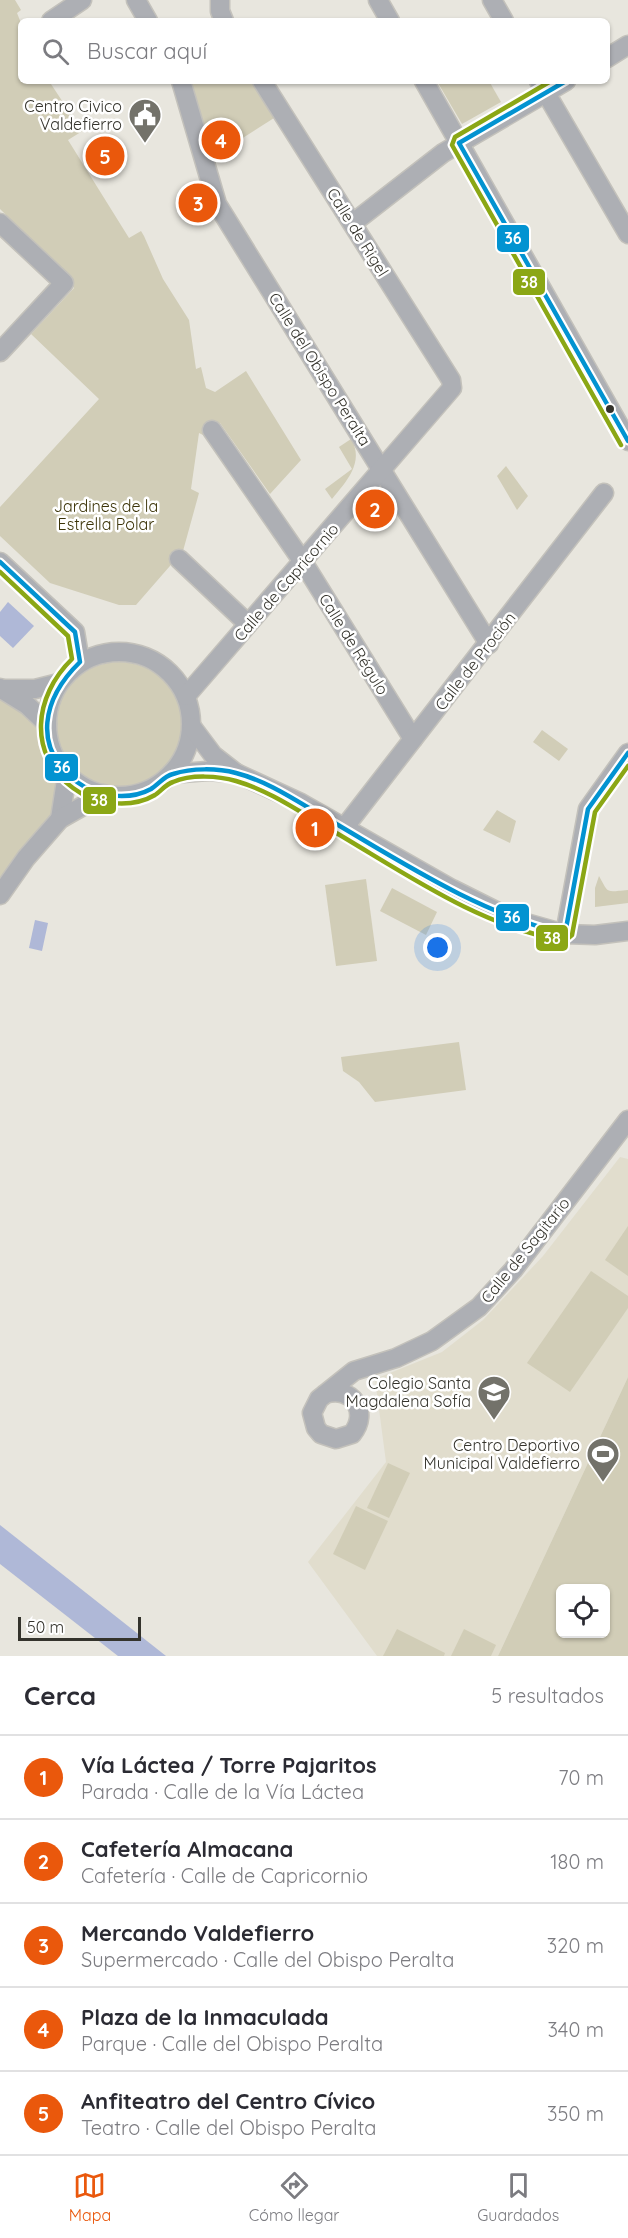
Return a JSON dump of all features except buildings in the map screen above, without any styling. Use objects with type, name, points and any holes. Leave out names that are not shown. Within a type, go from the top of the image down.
[{"type":"street","points":[[55,18],[82,0]]},
{"type":"street","points":[[136,0],[146,18]]},
{"type":"street","points":[[220,0],[223,18]]},
{"type":"street","points":[[378,0],[388,18]]},
{"type":"street","points":[[492,0],[502,18]]},
{"type":"street","points":[[610,56],[628,45]]},
{"type":"street","name":"Calle del Obispo Peralta","points":[[182,84],[214,199],[489,644]]},
{"type":"street","name":"Calle de Rigel","points":[[264,84],[452,384]]},
{"type":"street","points":[[426,84],[628,441]]},
{"type":"street","points":[[353,223],[459,143],[542,87],[628,234]]},
{"type":"street","points":[[0,223],[64,283],[0,352]]},
{"type":"street","name":"Calle de Capricornio","points":[[186,696],[450,392],[452,384]]},
{"type":"street","name":"Calle de Régulo","points":[[212,430],[303,562],[413,740]]},
{"type":"street","name":"Calle de Proción","points":[[344,828],[489,644],[603,493]]},
{"type":"street","points":[[179,559],[248,624]]},
{"type":"street","points":[[0,562],[75,632],[80,662]]},
{"type":"street","points":[[121,651],[148,657],[170,673],[186,696],[192,728],[185,753],[171,774],[147,790],[133,795],[104,794],[84,786],[67,774],[52,751],[47,724],[50,703],[59,683],[80,662],[107,652],[121,651]]},
{"type":"street","points":[[2,688],[34,690],[59,683]]},
{"type":"street","points":[[2,688],[27,705],[47,724]]},
{"type":"street","points":[[192,728],[213,755],[236,773],[301,803],[452,889],[512,919],[565,934],[595,935],[628,931]]},
{"type":"street","points":[[565,934],[588,810],[628,753]]},
{"type":"street","points":[[171,774],[207,771],[236,773]]},
{"type":"street","points":[[60,819],[67,774]]},
{"type":"street","points":[[0,895],[26,858],[60,819],[104,794]]},
{"type":"street","name":"Calle de Sagitario","points":[[325,1394],[354,1371],[396,1358],[432,1341],[479,1307],[513,1270],[628,1120]]},
{"type":"street","points":[[358,1406],[348,1394],[340,1391],[325,1394],[314,1405],[312,1413],[316,1428],[328,1438],[336,1439],[352,1434],[360,1419],[358,1406],[360,1385],[367,1366]]},
{"type":"shaded area","name":"Colegio Santa Magdalena Sofía","points":[[620,1157],[628,1159],[628,1377],[498,1656],[377,1656],[308,1562],[386,1462],[375,1379],[442,1352],[483,1320],[543,1256]]},
{"type":"green space","name":"Jardines de la Estrella Polar","points":[[0,0],[15,0],[21,10],[17,13],[19,18],[18,84],[51,84],[76,122],[86,116],[92,125],[68,140],[129,238],[141,231],[144,236],[163,279],[189,320],[196,369],[201,367],[206,388],[215,392],[246,371],[301,460],[270,494],[220,423],[203,435],[199,433],[191,489],[199,493],[183,551],[136,605],[119,605],[50,583],[0,536],[0,507],[99,399],[31,334],[74,288],[69,276],[0,209]]},
{"type":"green space","points":[[188,84],[253,84],[274,118],[207,161]]},
{"type":"green space","points":[[439,84],[491,84],[501,102],[462,124]]},
{"type":"green space","points":[[351,439],[355,447],[355,464],[348,479],[332,499],[325,489],[352,469],[339,447]]},
{"type":"green space","points":[[506,466],[528,496],[517,510],[497,476]]},
{"type":"green space","points":[[119,662],[143,667],[164,680],[177,701],[182,725],[177,749],[164,770],[143,783],[119,788],[95,783],[74,770],[61,749],[56,725],[61,701],[74,680],[95,667]]},
{"type":"green space","points":[[0,696],[38,722],[41,745],[61,785],[60,804],[0,881]]},
{"type":"green space","points":[[542,730],[568,749],[559,761],[533,742]]},
{"type":"green space","points":[[497,810],[516,821],[510,843],[483,830]]},
{"type":"green space","points":[[599,876],[609,890],[628,890],[628,903],[595,907],[595,888]]},
{"type":"green space","points":[[366,879],[377,961],[336,966],[325,885]]},
{"type":"green space","points":[[392,888],[437,912],[426,935],[380,911]]},
{"type":"green space","points":[[459,1042],[466,1090],[375,1102],[359,1082],[343,1071],[341,1057]]},
{"type":"green space","points":[[628,1226],[628,1276],[605,1260]]},
{"type":"green space","points":[[591,1271],[628,1296],[628,1308],[570,1392],[527,1363]]},
{"type":"green space","name":"Centro Deportivo Municipal Valdefierro","points":[[628,1377],[628,1656],[498,1656]]},
{"type":"green space","points":[[388,1463],[410,1473],[389,1518],[367,1508]]},
{"type":"green space","points":[[356,1506],[388,1521],[365,1570],[333,1554]]},
{"type":"green space","points":[[397,1629],[445,1653],[444,1656],[383,1656]]},
{"type":"green space","points":[[464,1629],[496,1645],[491,1656],[451,1656]]},
{"type":"water","points":[[8,602],[34,626],[13,648],[0,636],[0,612]]},
{"type":"water","points":[[35,920],[48,923],[42,951],[29,948]]},
{"type":"water","points":[[0,1525],[166,1656],[118,1656],[0,1564]]},
{"type":"transit line","name":"38","points":[[546,84],[455,137],[452,145],[621,445]]},
{"type":"transit line","name":"36","points":[[561,84],[459,143],[628,441]]},
{"type":"transit line","name":"36","points":[[0,562],[75,632],[80,662],[57,691],[47,722],[48,738],[53,754],[62,768],[77,782],[103,794],[123,796],[142,793],[170,775],[188,771],[204,769],[236,773],[262,782],[286,795],[445,887],[503,914],[565,934],[588,809],[628,753]]},
{"type":"transit line","name":"38","points":[[0,572],[68,636],[72,659],[59,674],[43,707],[42,742],[48,759],[58,774],[73,788],[92,798],[113,803],[135,802],[155,795],[170,783],[180,779],[213,777],[236,781],[280,800],[469,909],[500,923],[565,941],[572,935],[595,812],[628,766]]},
{"type":"place","name":"Plaza de la Inmaculada","points":[[221,140]]},
{"type":"place","name":"Centro Civico Valdefierro","points":[[145,144]]},
{"type":"place","name":"Anfiteatro del Centro Cívico","points":[[105,156]]},
{"type":"place","name":"Mercando Valdefierro","points":[[198,203]]},
{"type":"place","name":"Cafetería Almacana","points":[[375,509]]},
{"type":"place","name":"Vía Láctea / Torre Pajaritos","points":[[315,828]]},
{"type":"place","name":"Colegio Santa Magdalena Sofía","points":[[494,1421]]},
{"type":"place","name":"Centro Deportivo Municipal Valdefierro","points":[[603,1483]]}]
